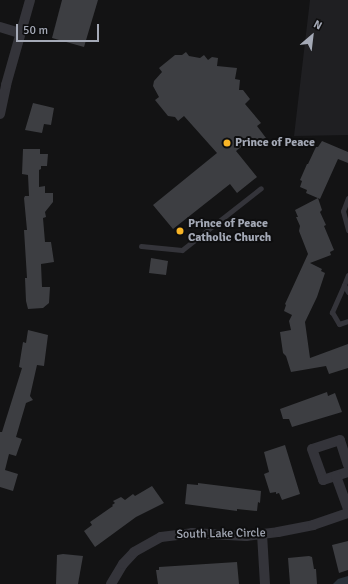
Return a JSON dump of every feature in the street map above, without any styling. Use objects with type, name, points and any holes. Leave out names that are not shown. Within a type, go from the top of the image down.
[{"type":"street","points":[[0,114],[20,33],[30,0]]},
{"type":"street","points":[[0,27],[20,33]]},
{"type":"street","points":[[348,465],[340,440],[312,449],[322,480],[348,472]]},
{"type":"street","points":[[336,476],[348,509]]},
{"type":"street","name":"South Lake Circle","points":[[111,584],[123,564],[134,552],[161,537],[192,533],[222,535],[262,534],[313,525],[348,513]]},
{"type":"street","points":[[262,534],[265,584]]},
{"type":"lane","points":[[141,246],[182,250],[261,188]]},
{"type":"lane","points":[[348,198],[343,211],[348,230]]},
{"type":"lane","points":[[348,275],[332,312],[339,324],[348,320]]},
{"type":"lane","points":[[344,285],[348,292]]},
{"type":"shaded area","points":[[310,0],[348,0],[348,135],[294,136]]},
{"type":"shaded area","points":[[348,576],[348,584],[333,584],[338,579]]},
{"type":"building","points":[[62,0],[98,0],[84,47],[52,38]]},
{"type":"building","name":"Prince of Peace","points":[[186,52],[189,56],[200,58],[204,55],[208,60],[212,57],[218,58],[217,66],[237,68],[235,79],[240,80],[239,90],[243,90],[250,99],[245,104],[261,123],[257,126],[266,138],[255,147],[250,140],[236,151],[257,177],[237,193],[230,184],[173,229],[153,205],[217,153],[184,116],[178,121],[175,117],[168,116],[155,100],[159,97],[153,86],[154,81],[162,72],[159,68],[175,55],[182,55]]},
{"type":"building","points":[[33,103],[54,108],[51,125],[44,124],[42,133],[25,130]]},
{"type":"building","points":[[322,141],[348,152],[348,163],[338,159],[320,199],[306,193],[307,190],[300,187],[302,181],[300,180],[316,147],[318,147]]},
{"type":"building","points":[[23,149],[40,149],[40,154],[48,154],[47,166],[41,166],[41,169],[39,170],[39,187],[45,186],[45,193],[53,193],[53,202],[45,212],[46,217],[43,218],[45,242],[51,242],[54,262],[41,264],[42,287],[50,287],[49,303],[43,308],[28,309],[26,301],[25,278],[27,278],[24,230],[27,230],[24,198],[25,196],[29,196],[28,175],[22,174]]},
{"type":"building","points":[[318,198],[322,210],[320,212],[326,225],[324,226],[334,250],[330,252],[331,255],[310,263],[322,269],[321,271],[325,273],[317,297],[305,322],[310,358],[348,344],[348,368],[329,374],[326,366],[291,372],[286,356],[283,353],[280,332],[291,330],[289,321],[292,315],[284,311],[285,304],[308,254],[299,231],[300,226],[295,210]]},
{"type":"building","points":[[151,258],[168,261],[166,275],[149,273]]},
{"type":"building","points":[[28,330],[48,335],[44,366],[37,365],[30,396],[33,400],[26,403],[16,437],[22,439],[16,456],[9,454],[5,470],[18,474],[13,491],[0,487],[0,432],[2,432],[22,368],[19,367],[23,342],[26,343]]},
{"type":"building","points":[[327,392],[328,396],[335,393],[342,412],[292,427],[289,419],[283,419],[280,409]]},
{"type":"building","points":[[285,445],[300,494],[282,500],[279,493],[270,493],[264,474],[269,472],[264,452]]},
{"type":"building","points":[[198,483],[261,491],[260,503],[258,502],[257,511],[237,509],[237,511],[185,504],[187,484],[198,485]]},
{"type":"building","points":[[152,486],[164,503],[136,517],[95,547],[84,531],[92,525],[90,522],[113,506],[112,505],[115,503],[113,501],[121,497],[125,500],[133,494],[135,496]]},
{"type":"building","points":[[348,541],[348,570],[339,573],[332,545]]},
{"type":"building","points":[[63,554],[83,556],[78,584],[56,584],[57,555]]},
{"type":"building","points":[[312,557],[314,569],[316,569],[317,584],[290,584],[288,558]]},
{"type":"building","points":[[237,562],[239,584],[158,584],[156,570],[159,570],[159,567]]},
{"type":"place","name":"Prince of Peace","points":[[227,143]]},
{"type":"place","name":"Prince of Peace Catholic Church","points":[[180,231]]}]
